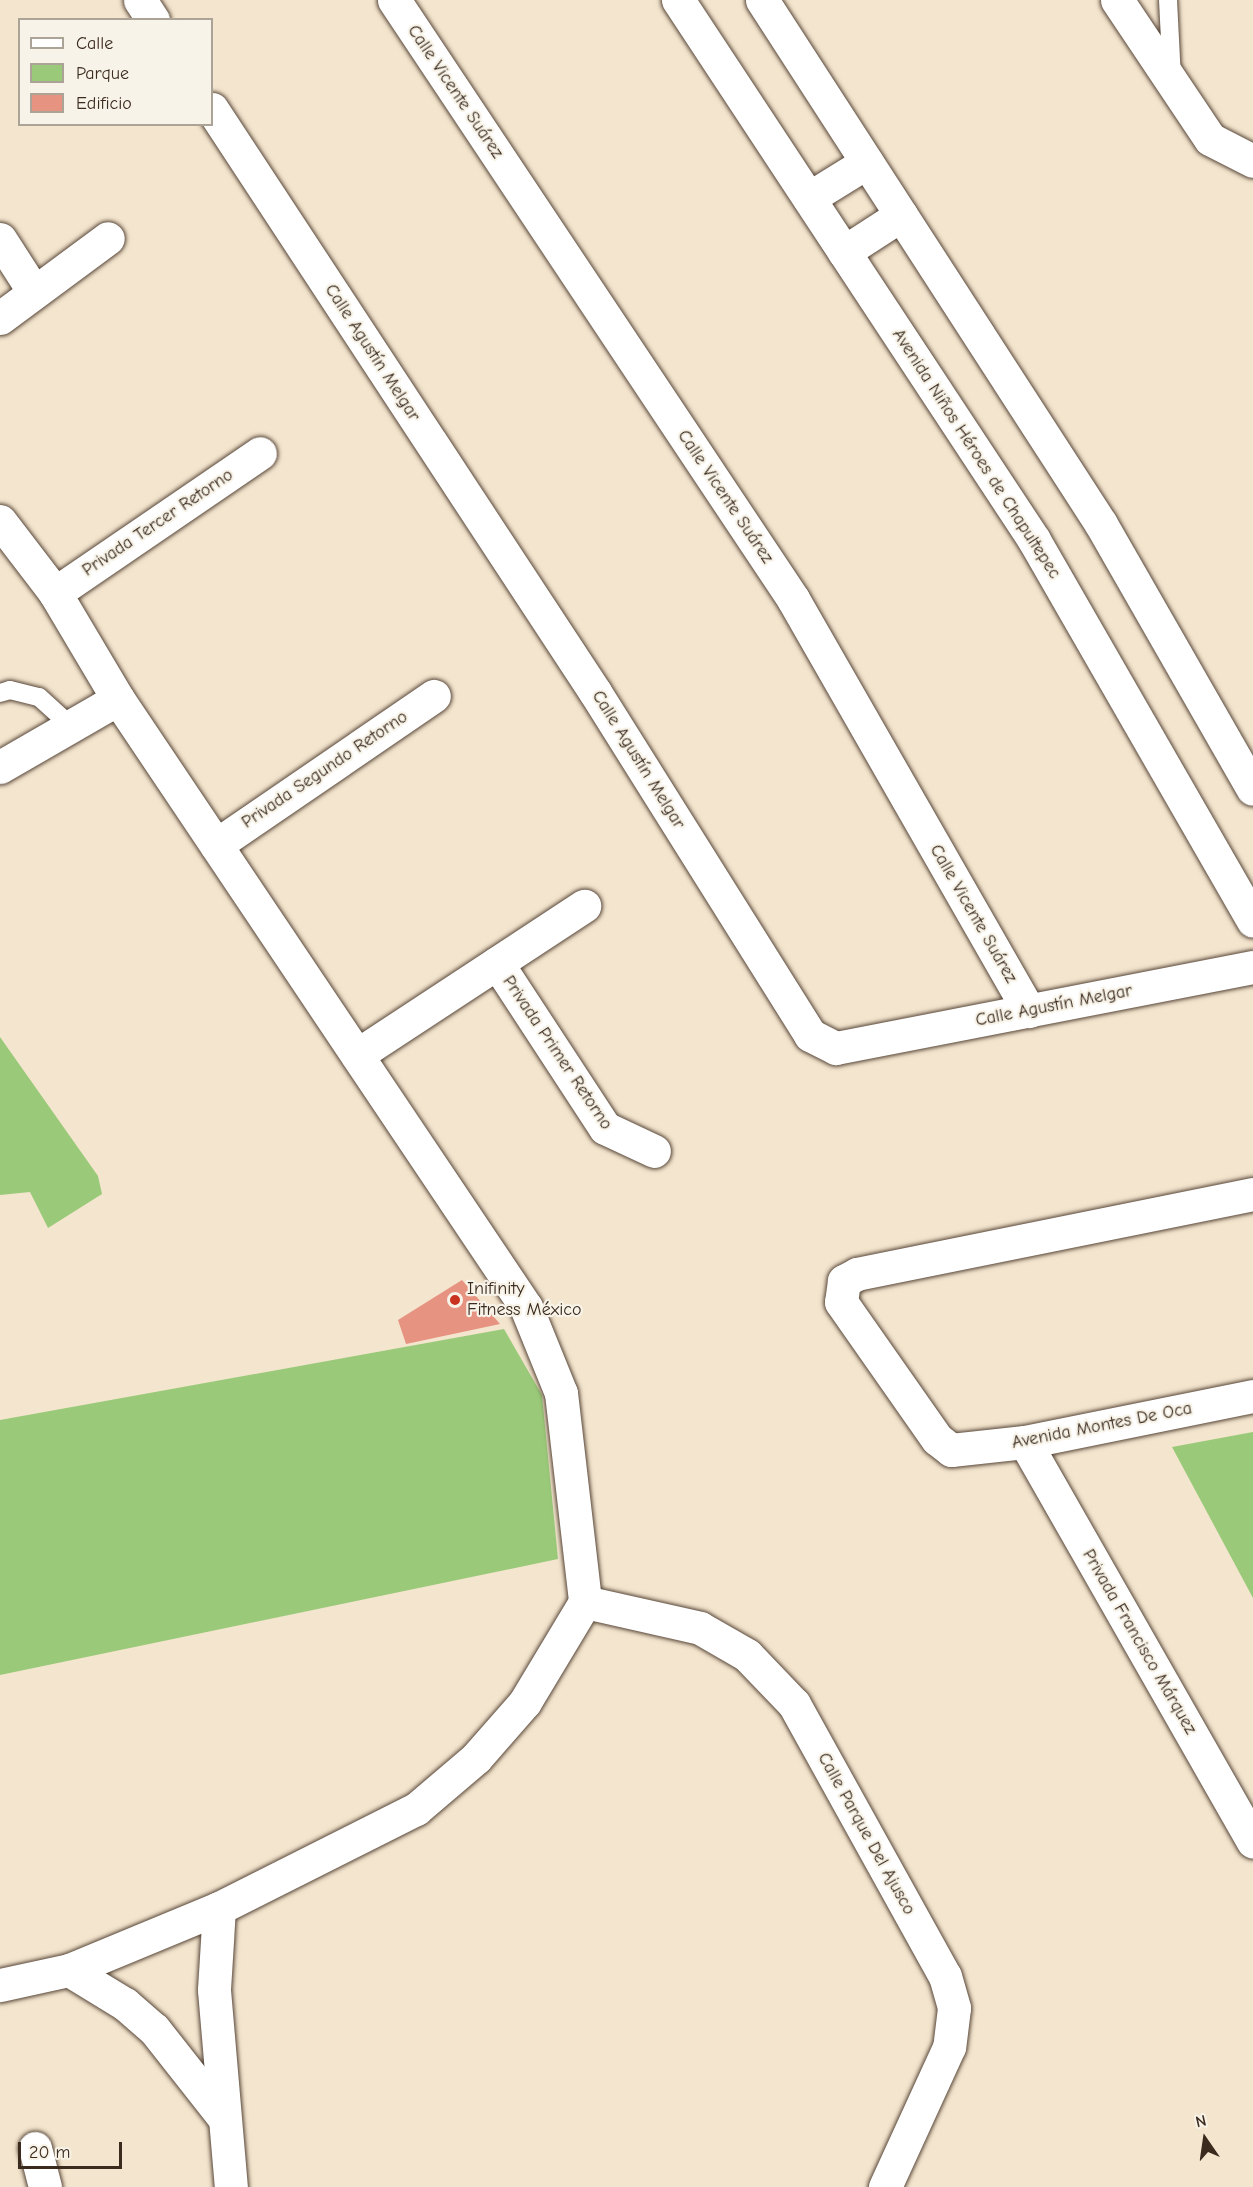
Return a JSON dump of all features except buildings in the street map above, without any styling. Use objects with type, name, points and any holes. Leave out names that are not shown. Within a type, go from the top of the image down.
[{"type":"street","points":[[140,0],[152,18]]},
{"type":"street","name":"Calle Vicente Suárez","points":[[394,0],[793,599],[1029,1011]]},
{"type":"street","name":"Avenida Niños Héroes de Chapultepec","points":[[678,0],[1034,540],[1253,921]]},
{"type":"street","points":[[762,0],[1101,524],[1253,789]]},
{"type":"street","points":[[1117,0],[1210,140],[1253,161]]},
{"type":"street","name":"Calle Agustín Melgar","points":[[213,111],[595,692],[810,1035],[836,1048],[1253,967]]},
{"type":"street","points":[[808,198],[867,162]]},
{"type":"street","points":[[844,252],[901,215]]},
{"type":"street","points":[[0,318],[108,238]]},
{"type":"street","points":[[0,239],[34,292]]},
{"type":"street","name":"Privada Tercer Retorno","points":[[55,593],[261,453]]},
{"type":"street","points":[[0,521],[55,593],[118,699],[526,1307],[561,1393],[585,1602],[525,1702],[476,1758],[416,1809],[219,1908],[69,1970],[0,1985]]},
{"type":"street","name":"Privada Segundo Retorno","points":[[216,845],[434,696]]},
{"type":"street","points":[[0,767],[118,699]]},
{"type":"street","name":"Privada Primer Retorno","points":[[357,1055],[584,906]]},
{"type":"street","name":"Privada Primer Retorno","points":[[497,963],[605,1128],[654,1151]]},
{"type":"street","name":"Avenida Montes De Oca","points":[[1253,1194],[857,1274],[844,1281],[841,1302],[937,1439],[951,1450],[1025,1442],[1253,1395]]},
{"type":"street","name":"Privada Francisco Márquez","points":[[1025,1442],[1253,1842]]},
{"type":"street","name":"Calle Parque Del Ajusco","points":[[585,1602],[700,1628],[747,1655],[794,1704],[945,1976],[954,2008],[949,2047],[885,2187]]},
{"type":"street","points":[[219,1908],[214,1990],[231,2187]]},
{"type":"street","points":[[69,1970],[125,2004],[154,2029],[224,2118]]},
{"type":"street","points":[[35,2148],[45,2187]]},
{"type":"lane","points":[[1168,0],[1174,48],[1172,82]]},
{"type":"lane","points":[[0,693],[39,697],[71,726]]},
{"type":"green space","points":[[0,1037],[98,1176],[102,1194],[48,1228],[30,1192],[0,1195]]},
{"type":"green space","points":[[504,1329],[542,1395],[558,1559],[0,1675],[0,1420]]},
{"type":"green space","points":[[1253,1432],[1253,1598],[1172,1447]]},
{"type":"place","name":"Inifinity Fitness México","points":[[455,1300]]}]
